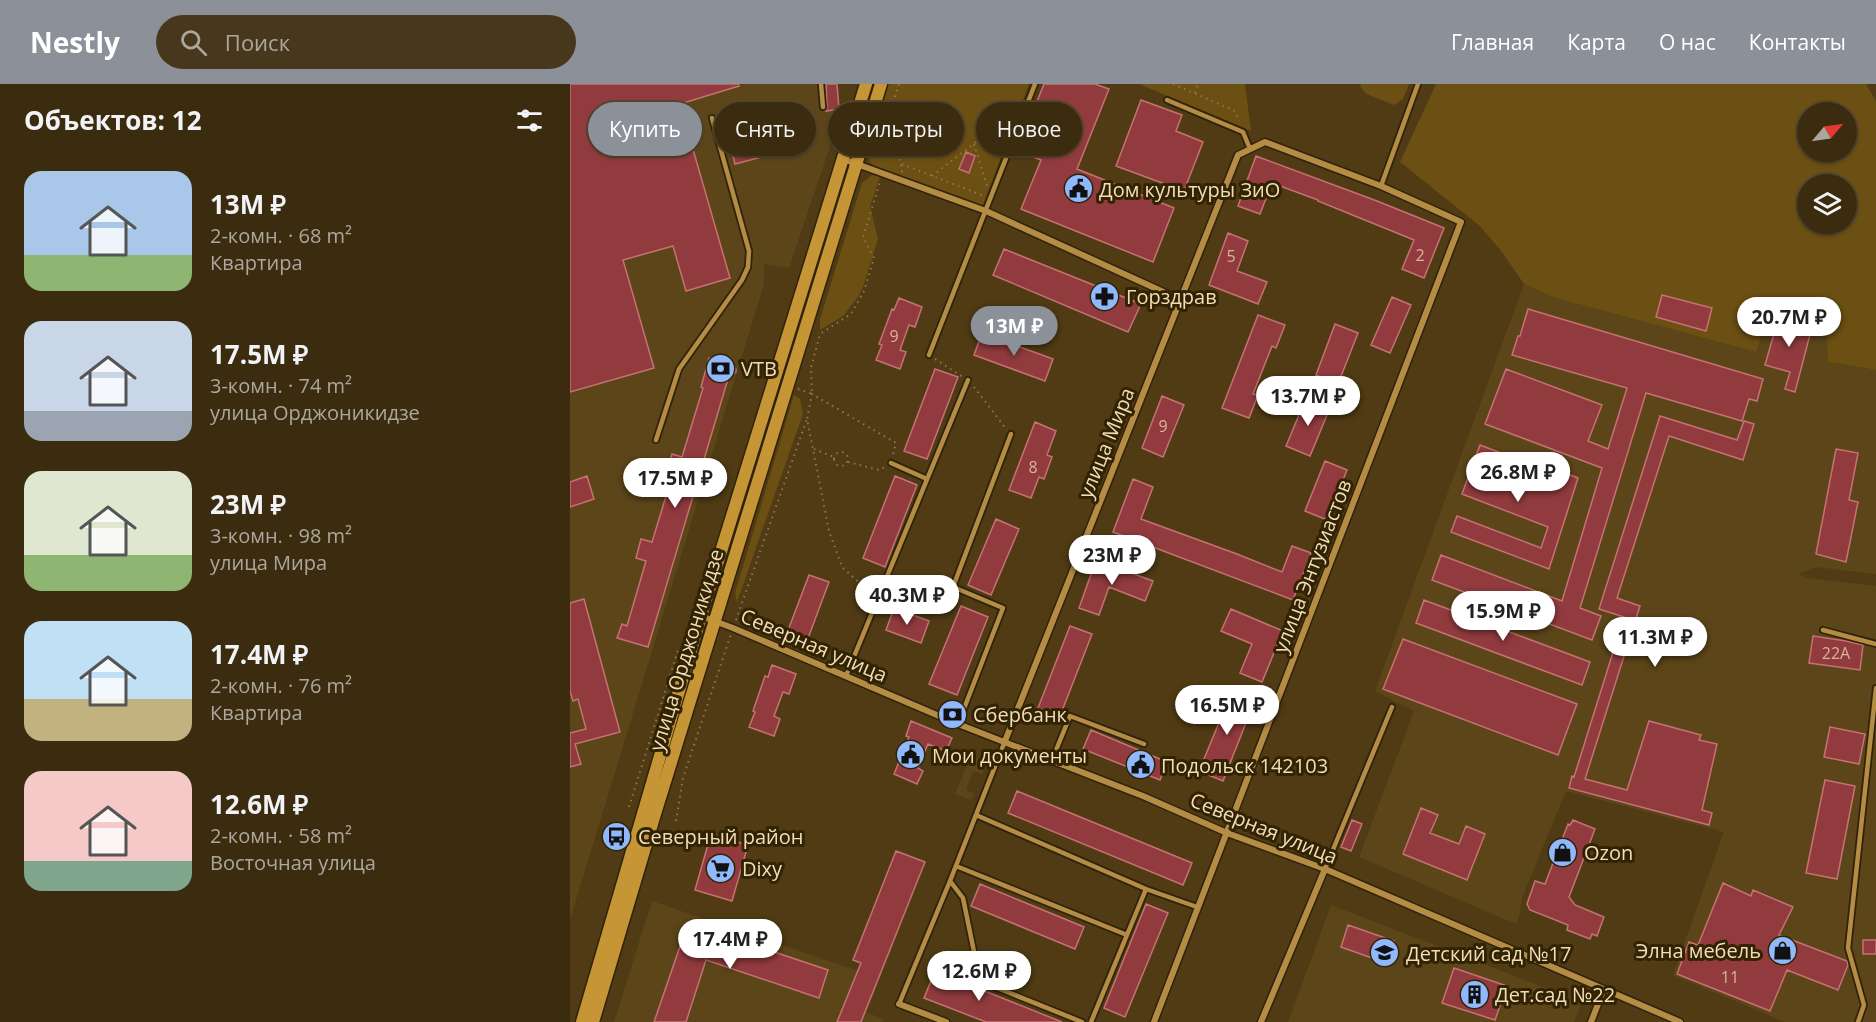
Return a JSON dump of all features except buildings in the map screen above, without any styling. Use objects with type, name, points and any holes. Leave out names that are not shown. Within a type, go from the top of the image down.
[{"type":"main road","name":"улица Орджоникидзе","points":[[582,1022],[701,616],[866,84]]},
{"type":"main road","name":"улица Орджоникидзе","points":[[593,1022],[881,84]]},
{"type":"street","name":"улица Мира","points":[[1005,741],[1238,155],[1265,142],[1381,186]]},
{"type":"street","points":[[843,159],[986,211],[1181,300]]},
{"type":"street","name":"улица Энтузиастов","points":[[1154,1022],[1461,222],[1381,186]]},
{"type":"street","name":"Северная улица","points":[[701,616],[958,724],[1143,796],[1227,833],[1325,869],[1680,1022]]},
{"type":"street","points":[[1261,1022],[1325,869]]},
{"type":"street","points":[[1591,1022],[1604,989]]},
{"type":"street","points":[[899,1004],[946,1022]]},
{"type":"lane","points":[[821,84],[823,107]]},
{"type":"lane","points":[[1027,102],[1035,84]]},
{"type":"lane","points":[[1381,186],[1418,84]]},
{"type":"lane","points":[[1167,100],[1244,132],[1250,149]]},
{"type":"lane","points":[[656,440],[679,369],[742,280],[748,267],[749,251],[712,118]]},
{"type":"lane","points":[[929,355],[1007,156]]},
{"type":"lane","points":[[846,676],[968,380]]},
{"type":"lane","points":[[958,724],[1004,608],[952,587],[1011,434]]},
{"type":"lane","points":[[891,464],[927,479]]},
{"type":"lane","points":[[1823,630],[1876,644]]},
{"type":"lane","points":[[1858,1022],[1864,1005],[1848,948],[1876,688]]},
{"type":"lane","points":[[1325,869],[1392,707]]},
{"type":"lane","points":[[1052,760],[1070,716],[1144,744]]},
{"type":"lane","name":"улица Мира","points":[[899,1004],[1005,741]]},
{"type":"lane","points":[[976,815],[1146,889],[1197,907]]},
{"type":"lane","points":[[956,866],[1127,935]]},
{"type":"lane","points":[[950,881],[963,898],[980,981],[1082,1022]]},
{"type":"lane","points":[[1091,1022],[1146,889]]},
{"type":"path","points":[[899,84],[888,120],[893,146],[902,164],[902,180]]},
{"type":"path","points":[[1173,84],[1235,111],[1244,132]]},
{"type":"path","points":[[1195,93],[1198,84]]},
{"type":"path","points":[[932,176],[974,144],[991,199]]},
{"type":"path","points":[[902,164],[991,199]]},
{"type":"path","points":[[676,821],[683,778],[807,419],[812,394],[811,368],[820,334],[851,314],[864,291],[874,258],[863,237],[880,181]]},
{"type":"path","points":[[929,355],[968,380],[1011,434]]},
{"type":"path","points":[[788,386],[812,394],[896,443],[891,464],[879,470],[848,462]]},
{"type":"path","points":[[807,419],[829,531],[842,567],[878,599]]},
{"type":"path","points":[[813,449],[834,457]]},
{"type":"path","points":[[843,452],[848,457],[848,462],[845,466],[840,467],[834,462],[836,453],[843,452]]},
{"type":"shaded area","points":[[570,84],[837,84],[838,102],[828,102],[828,152],[789,268],[764,264],[764,284],[570,920]]},
{"type":"shaded area","points":[[886,84],[1029,84],[1022,102],[976,102],[976,156],[1001,156],[982,207],[876,168],[868,156],[964,156],[964,102],[881,102]]},
{"type":"shaded area","points":[[1139,84],[1245,84],[1251,131]]},
{"type":"shaded area","points":[[1361,84],[1409,84],[1403,99],[1394,105],[1366,94]]},
{"type":"shaded area","points":[[1436,84],[1866,84],[1876,101],[1876,370],[1828,362],[1825,312],[1774,299],[1756,352],[1552,297],[1524,284],[1502,252],[1480,226],[1400,162]]},
{"type":"shaded area","points":[[872,175],[880,176],[870,207],[878,239],[863,287],[843,316],[820,330],[820,319],[862,183]]},
{"type":"shaded area","points":[[1524,284],[1552,297],[1756,352],[1774,299],[1825,312],[1828,362],[1876,370],[1876,574],[1815,567],[1799,574],[1807,578],[1876,586],[1876,1022],[1785,1022],[1673,975],[1724,832],[1566,791],[1522,898],[1516,924],[1359,857],[1414,711],[1375,691]]},
{"type":"shaded area","points":[[794,395],[800,399],[803,414],[737,602],[735,593]]},
{"type":"shaded area","points":[[971,756],[987,762],[982,774],[973,771],[966,790],[974,794],[971,800],[955,794]]},
{"type":"shaded area","points":[[652,901],[879,978],[866,1012],[883,1019],[881,1022],[614,1022]]},
{"type":"shaded area","name":"Детский сад №17","points":[[1331,905],[1582,1002],[1574,1022],[1288,1022]]},
{"type":"place","name":"Дом культуры ЗиО","points":[[1078,189]]},
{"type":"place","name":"Горздрав","points":[[1105,296]]},
{"type":"place","name":"VTB","points":[[720,368]]},
{"type":"place","name":"Сбербанк","points":[[952,714]]},
{"type":"place","name":"Мои документы","points":[[911,755]]},
{"type":"place","name":"Подольск 142103","points":[[1140,765]]},
{"type":"place","name":"Северный район","points":[[617,836]]},
{"type":"place","name":"Ozon","points":[[1563,852]]},
{"type":"place","name":"Dixy","points":[[721,868]]},
{"type":"place","name":"Элна мебель","points":[[1782,950]]},
{"type":"place","name":"Детский сад №17","points":[[1385,953]]},
{"type":"place","name":"Дет.сад №22","points":[[1474,994]]}]
